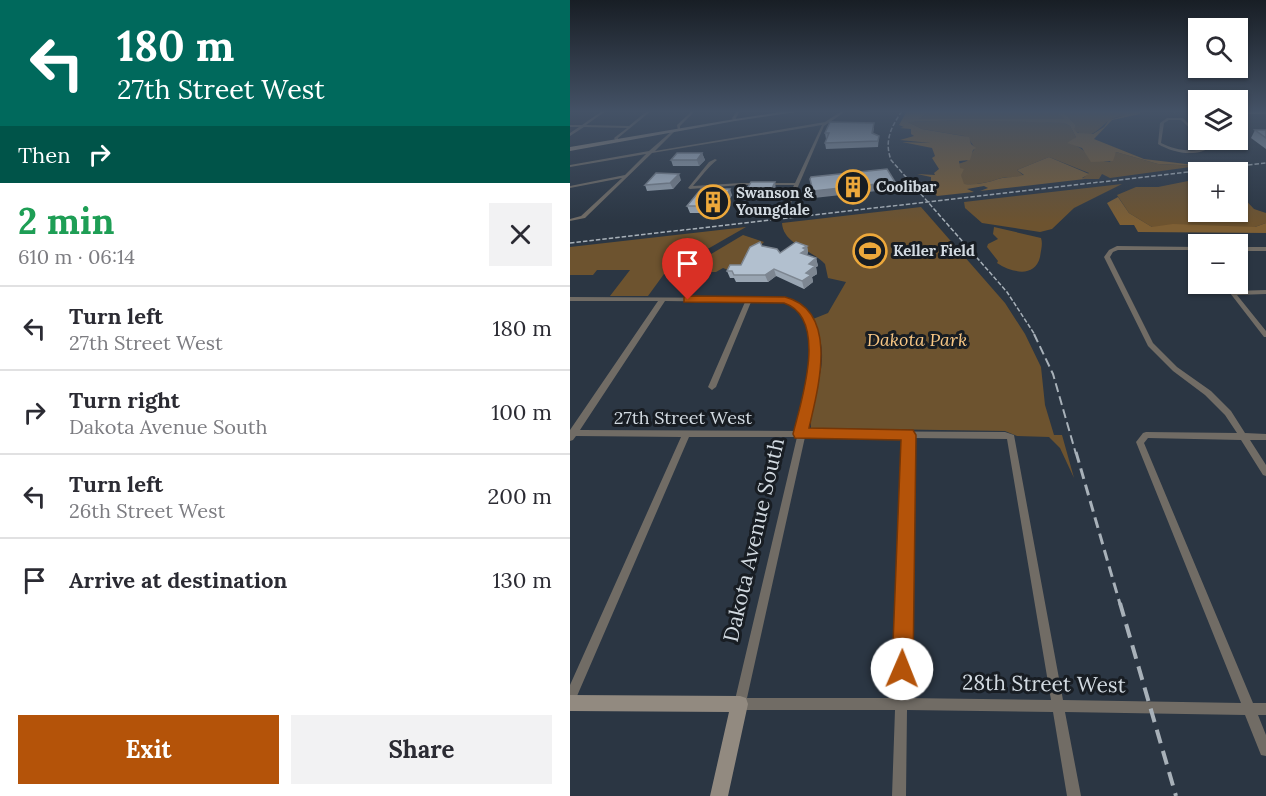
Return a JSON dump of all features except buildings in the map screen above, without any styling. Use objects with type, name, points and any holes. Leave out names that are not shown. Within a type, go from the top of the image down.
[{"type":"street","points":[[570,220],[584,217],[655,148]]},
{"type":"street","points":[[570,166],[678,148]]},
{"type":"street","points":[[786,208],[813,148]]},
{"type":"street","points":[[1172,148],[1188,150]]},
{"type":"street","points":[[715,160],[690,188],[741,184],[796,184]]},
{"type":"street","points":[[570,187],[626,175]]},
{"type":"street","points":[[1188,248],[1127,248],[1111,251],[1107,257],[1145,336],[1159,355],[1217,401],[1244,436],[1266,472]]},
{"type":"street","points":[[1248,249],[1266,249]]},
{"type":"street","points":[[1266,292],[1235,292],[1235,297],[1266,335]]},
{"type":"street","points":[[570,308],[574,299],[749,300],[712,387]]},
{"type":"street","points":[[571,434],[663,299]]},
{"type":"street","name":"Dakota Avenue South","points":[[719,796],[815,374],[816,351],[809,323],[796,304],[791,301],[749,300]]},
{"type":"street","points":[[570,701],[687,433]]},
{"type":"street","name":"27th Street West","points":[[571,434],[1005,435],[1011,437],[1059,706]]},
{"type":"street","points":[[899,796],[908,435]]},
{"type":"street","points":[[1266,437],[1146,435],[1140,442],[1266,750]]},
{"type":"street","name":"28th Street West","points":[[570,701],[1266,709]]},
{"type":"street","points":[[1059,706],[1074,796]]},
{"type":"green space","points":[[975,148],[1080,148],[1102,161],[1110,162],[1116,152],[1158,164],[1188,166],[1188,167],[1110,178],[1102,174],[1099,179],[1082,179],[1089,173],[1049,157],[1017,170],[1024,176],[963,184],[958,164],[967,161]]},
{"type":"green space","points":[[1188,181],[1188,222],[1248,222],[1248,203],[1254,209],[1266,213],[1266,223],[1255,227],[1152,227],[1129,213],[1117,195],[1136,187],[1158,187]]},
{"type":"green space","points":[[1122,184],[1074,208],[1052,229],[1040,232],[982,223],[965,208],[964,202]]},
{"type":"green space","name":"Dakota Park","points":[[921,207],[1005,303],[1025,334],[1041,367],[1045,405],[1054,435],[1062,435],[1074,478],[1060,448],[1049,437],[1017,436],[1005,431],[811,428],[822,363],[819,335],[813,319],[828,313],[846,282],[828,278],[825,264],[793,242],[787,236],[782,223]]},
{"type":"green space","points":[[746,227],[664,274],[648,296],[610,296],[630,270],[597,270],[593,275],[570,275],[570,247]]},
{"type":"green space","points":[[994,227],[1041,238],[1042,245],[1037,264],[1028,271],[1022,272],[997,263],[998,261],[987,247],[988,244],[998,239],[993,234]]},
{"type":"green space","points":[[743,235],[764,242],[743,263],[731,271],[723,268],[716,272],[686,272],[691,266]]},
{"type":"shaded area","points":[[932,148],[976,148],[970,160],[959,161],[960,168],[964,169],[961,175],[964,184],[1024,175],[1017,170],[1049,157],[1089,174],[1082,178],[1085,179],[980,191],[988,188],[984,186],[967,189],[974,192],[937,196],[931,190],[931,177],[917,174],[935,175],[934,173],[939,169],[932,158],[935,156]]},
{"type":"shaded area","points":[[1082,148],[1117,148],[1144,159],[1188,165],[1158,164],[1116,152],[1113,161],[1091,162]]},
{"type":"shaded area","points":[[1118,197],[1129,213],[1152,227],[1173,224],[1255,227],[1266,223],[1266,233],[1138,232],[1134,225],[1120,225],[1107,203]]},
{"type":"railway","points":[[888,148],[891,160],[928,202]]},
{"type":"railway","points":[[928,202],[1266,163]]},
{"type":"railway","points":[[570,243],[928,202]]},
{"type":"railway","points":[[928,202],[1007,292],[1035,335]]},
{"type":"railway","points":[[1034,334],[1053,374],[1076,454]]},
{"type":"railway","points":[[1076,452],[1120,604]]},
{"type":"railway","points":[[1120,603],[1176,796]]},
{"type":"place","name":"Coolibar","points":[[853,187]]},
{"type":"place","name":"Swanson & Youngdale","points":[[713,202]]},
{"type":"place","name":"Keller Field","points":[[870,251]]},
{"type":"route","points":[[688,300],[785,300],[791,301],[802,310],[815,342],[816,361],[801,434],[908,435],[902,669]]}]
